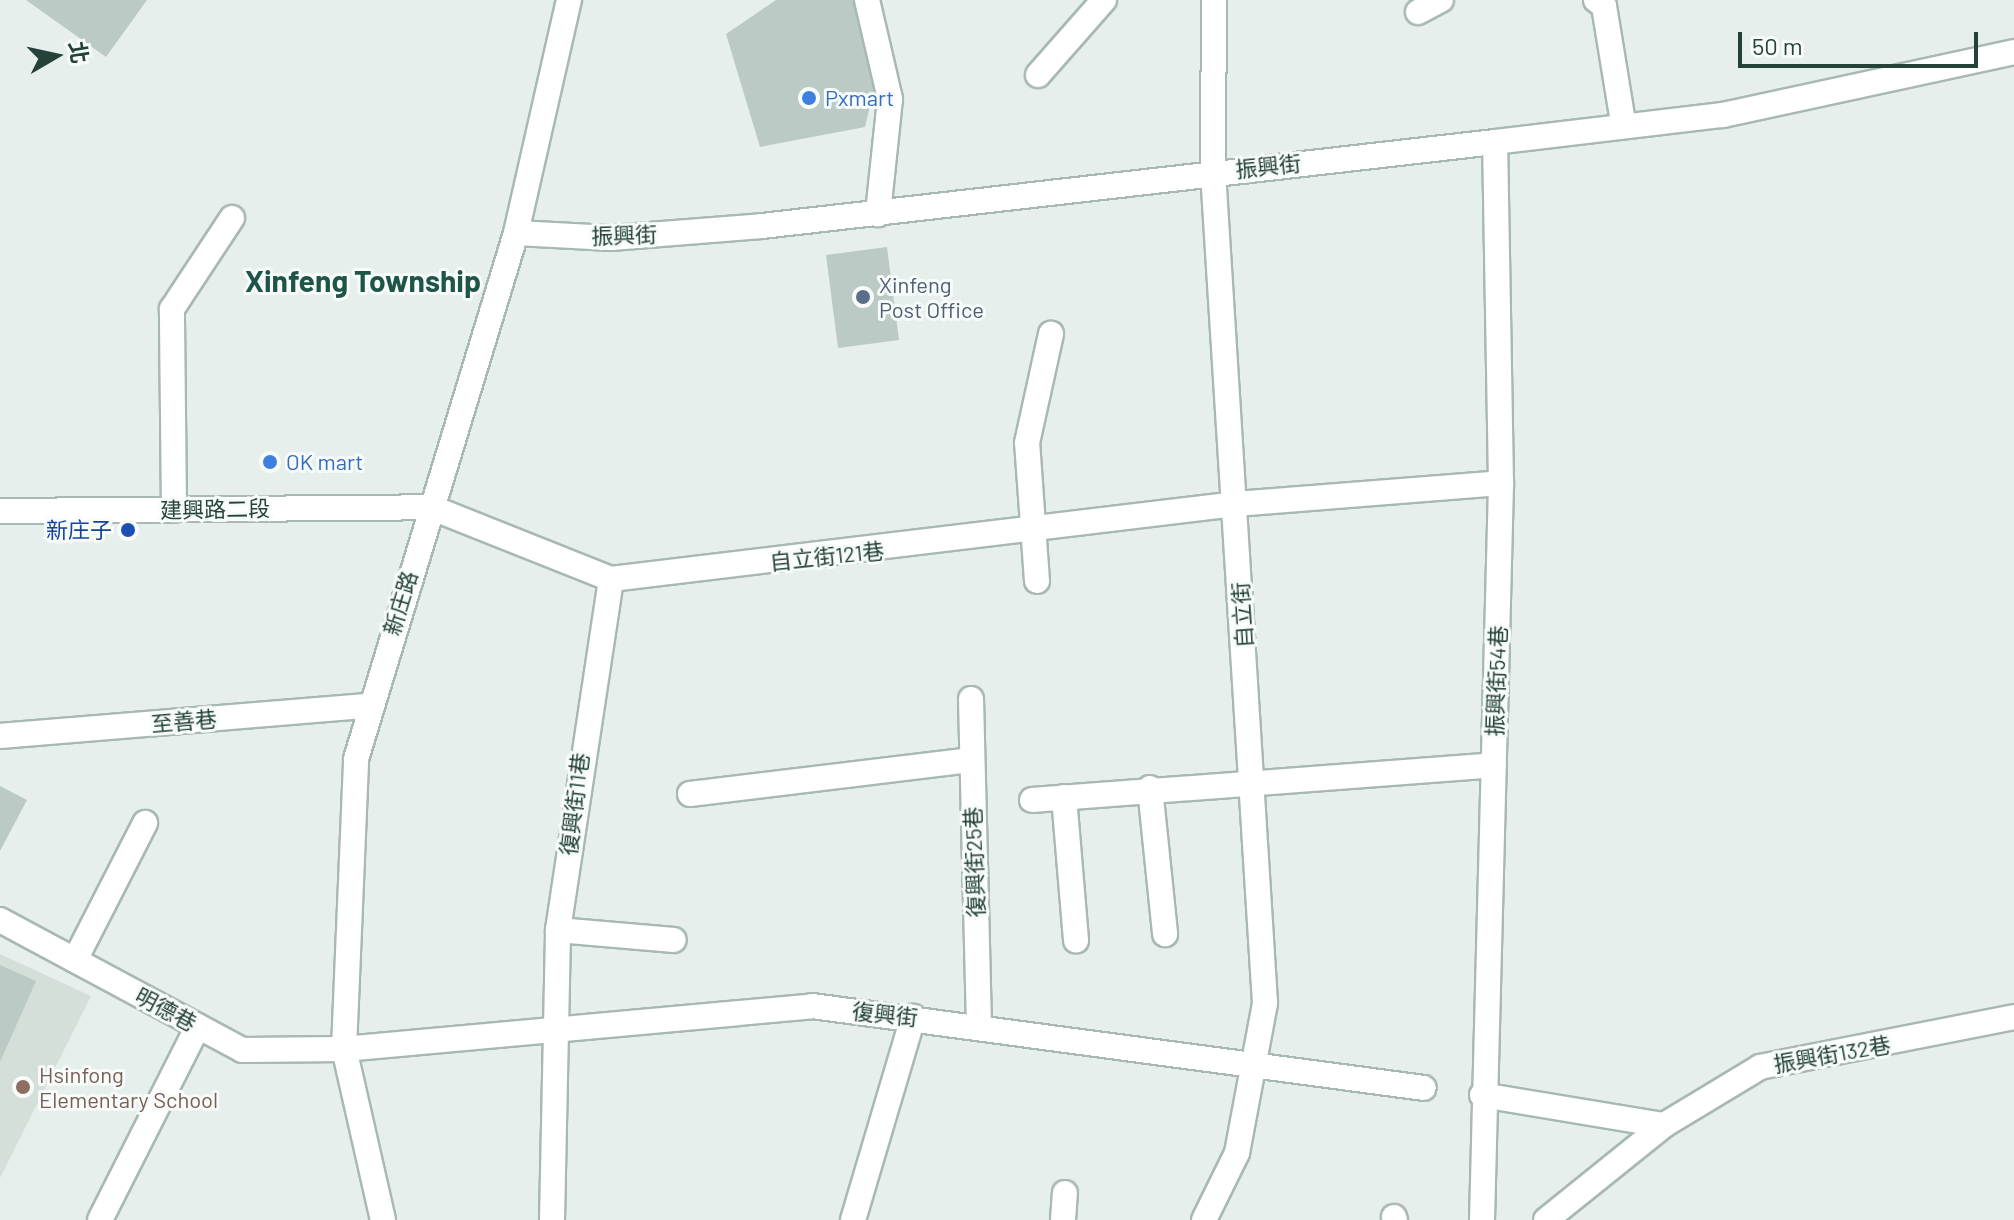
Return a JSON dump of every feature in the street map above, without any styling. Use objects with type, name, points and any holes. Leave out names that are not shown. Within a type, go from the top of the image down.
[{"type":"street","name":"新庄路","points":[[383,1220],[344,1049],[347,851],[367,706],[516,233],[569,0]]},
{"type":"street","points":[[867,0],[890,99],[878,214]]},
{"type":"street","points":[[1038,75],[1104,0]]},
{"type":"street","name":"自立街","points":[[1204,1220],[1237,1153],[1259,1062],[1265,1003],[1213,172],[1214,0]]},
{"type":"street","points":[[1418,12],[1441,0]]},
{"type":"street","points":[[1596,0],[1604,6],[1623,122]]},
{"type":"street","name":"振興街","points":[[516,233],[611,238],[878,214],[1213,172],[1495,142],[1623,122],[1723,115],[2014,52]]},
{"type":"street","name":"振興街54巷","points":[[1482,1220],[1482,1095],[1501,483],[1495,142]]},
{"type":"street","points":[[174,510],[172,309],[232,218]]},
{"type":"street","points":[[1037,581],[1030,532],[1027,443],[1051,334]]},
{"type":"street","name":"自立街121巷","points":[[430,507],[611,579],[1030,532],[1235,504],[1501,483]]},
{"type":"street","name":"建興路二段","points":[[0,511],[430,507]]},
{"type":"street","name":"復興街11巷","points":[[552,1220],[561,1031],[558,930],[611,579]]},
{"type":"street","name":"復興街25巷","points":[[971,699],[979,1025]]},
{"type":"street","name":"至善巷","points":[[0,736],[367,706]]},
{"type":"street","points":[[690,794],[972,760]]},
{"type":"street","points":[[1032,800],[1253,778],[1494,765]]},
{"type":"street","points":[[1150,788],[1165,934]]},
{"type":"street","points":[[1064,797],[1076,940]]},
{"type":"street","points":[[75,960],[145,823]]},
{"type":"street","name":"明德巷","points":[[0,920],[242,1050],[344,1049]]},
{"type":"street","points":[[558,930],[674,940]]},
{"type":"street","name":"復興街","points":[[344,1049],[812,1006],[1259,1062],[1424,1088]]},
{"type":"street","points":[[853,1220],[913,1017]]},
{"type":"street","name":"振興街132巷","points":[[1546,1220],[1664,1125],[1760,1067],[2014,1017]]},
{"type":"street","points":[[100,1220],[198,1026]]},
{"type":"street","points":[[1482,1095],[1664,1125]]},
{"type":"street","points":[[1063,1220],[1065,1193]]},
{"type":"shaded area","name":"Hsinfong Elementary School","points":[[0,954],[91,996],[0,1178]]},
{"type":"building","points":[[26,0],[147,0],[106,57]]},
{"type":"building","name":"Pxmart","points":[[776,0],[857,0],[879,69],[865,127],[760,147],[726,34]]},
{"type":"building","name":"Xinfeng Post Office","points":[[887,247],[899,340],[838,348],[826,255]]},
{"type":"building","points":[[0,786],[27,800],[0,851]]},
{"type":"building","points":[[0,965],[36,981],[0,1062]]},
{"type":"place","name":"Pxmart","points":[[809,98]]},
{"type":"place","name":"Xinfeng Post Office","points":[[863,297]]},
{"type":"place","name":"OK mart","points":[[270,462]]},
{"type":"place","name":"新庄子","points":[[128,530]]},
{"type":"place","name":"Hsinfong Elementary School","points":[[23,1087]]},
{"type":"district","name":"Xinfeng Township","points":[[363,280]]}]
